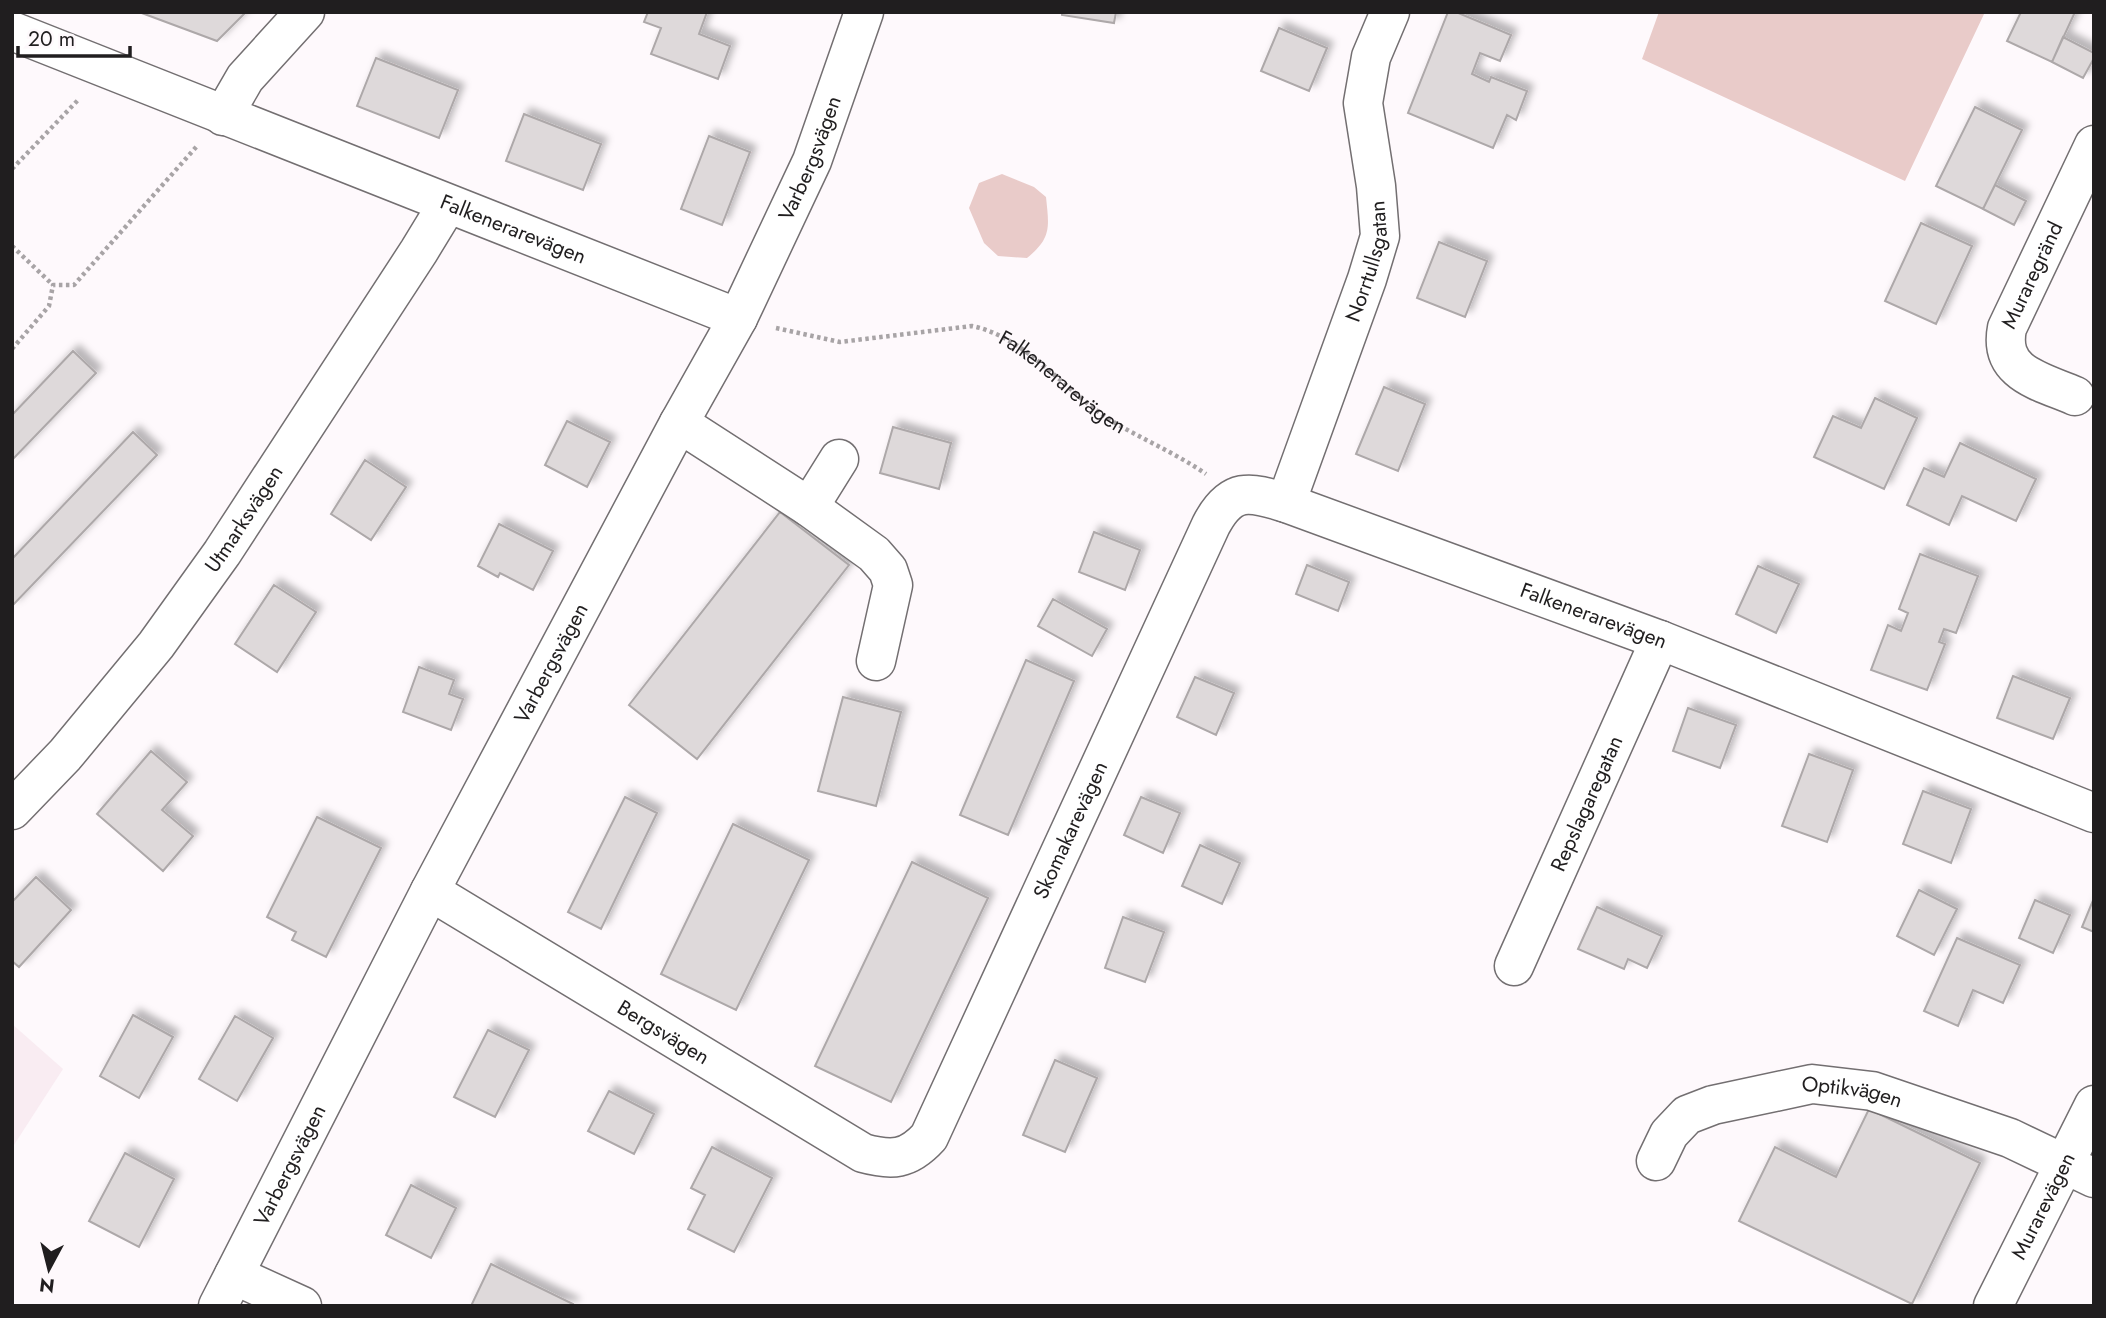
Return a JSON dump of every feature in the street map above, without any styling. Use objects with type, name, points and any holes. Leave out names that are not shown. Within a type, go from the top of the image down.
[{"type":"street","points":[[223,116],[245,78],[305,12]]},
{"type":"street","name":"Varbergsvägen","points":[[226,1290],[430,891],[679,423],[738,318],[812,161],[864,12]]},
{"type":"street","name":"Norrtullsgatan","points":[[1286,503],[1380,236],[1376,186],[1363,103],[1371,57],[1390,12]]},
{"type":"street","name":"Falkenerarevägen","points":[[12,31],[738,318]]},
{"type":"street","name":"Muraregränd","points":[[2075,396],[2020,372],[2008,360],[2004,342],[2007,328],[2091,157]]},
{"type":"street","name":"Utmarksvägen","points":[[12,810],[65,755],[156,645],[222,553],[447,205]]},
{"type":"street","points":[[679,423],[809,507],[874,554],[888,570],[893,584],[876,660]]},
{"type":"street","points":[[809,507],[839,459]]},
{"type":"street","name":"Falkenerarevägen","points":[[1232,498],[1248,494],[1286,503],[1660,640],[2094,813]]},
{"type":"street","name":"Skomakarevägen","points":[[903,1157],[919,1148],[929,1137],[1212,525],[1220,510],[1232,498]]},
{"type":"street","name":"Repslagaregatan","points":[[1514,966],[1660,640]]},
{"type":"street","name":"Bergsvägen","points":[[430,891],[863,1153],[883,1159],[903,1157]]},
{"type":"street","name":"Optikvägen","points":[[1656,1161],[1669,1134],[1688,1115],[1713,1105],[1812,1084],[1872,1091],[2010,1138],[2080,1171]]},
{"type":"street","name":"Murarevägen","points":[[1993,1306],[2080,1171],[2094,1105]]},
{"type":"street","points":[[226,1290],[302,1306]]},
{"type":"path","points":[[12,169],[108,69]]},
{"type":"path","points":[[12,246],[53,285],[74,285],[223,116]]},
{"type":"path","points":[[12,349],[49,306],[53,285]]},
{"type":"path","name":"Falkenerarevägen","points":[[738,318],[840,342],[972,326],[992,330],[1014,344],[1115,423],[1183,458],[1216,480],[1232,498]]},
{"type":"shaded area","points":[[1659,12],[1985,12],[1905,181],[1642,59]]},
{"type":"shaded area","points":[[1002,174],[1034,187],[1046,197],[1048,216],[1045,238],[1027,258],[998,256],[984,243],[969,208],[979,183]]},
{"type":"shaded area","points":[[12,1024],[63,1069],[12,1148]]},
{"type":"building","points":[[139,12],[246,12],[217,41]]},
{"type":"building","points":[[648,12],[707,12],[699,34],[730,46],[718,79],[651,54],[661,28],[644,22]]},
{"type":"building","points":[[1062,12],[1116,12],[1114,23],[1062,15]]},
{"type":"building","points":[[1448,12],[1456,12],[1511,35],[1500,61],[1480,53],[1472,74],[1489,82],[1491,77],[1527,91],[1516,120],[1507,115],[1493,148],[1408,113]]},
{"type":"building","points":[[2021,12],[2075,12],[2052,62],[2007,41]]},
{"type":"building","points":[[1279,28],[1327,48],[1309,91],[1261,71]]},
{"type":"building","points":[[2063,37],[2094,53],[2083,78],[2052,62]]},
{"type":"building","points":[[376,58],[458,90],[439,138],[357,106]]},
{"type":"building","points":[[1975,107],[2022,130],[1983,209],[1936,186]]},
{"type":"building","points":[[524,114],[601,144],[583,190],[506,161]]},
{"type":"building","points":[[709,136],[750,152],[722,225],[681,209]]},
{"type":"building","points":[[1995,185],[2026,201],[2014,225],[1983,209]]},
{"type":"building","points":[[1921,223],[1972,246],[1936,324],[1885,301]]},
{"type":"building","points":[[1439,242],[1487,261],[1465,317],[1417,298]]},
{"type":"building","points":[[73,351],[96,373],[12,460],[12,415]]},
{"type":"building","points":[[1384,387],[1425,404],[1398,471],[1356,454]]},
{"type":"building","points":[[1875,398],[1917,418],[1884,489],[1814,457],[1833,416],[1861,428]]},
{"type":"building","points":[[567,421],[610,442],[587,487],[545,465]]},
{"type":"building","points":[[893,427],[951,443],[939,489],[880,473]]},
{"type":"building","points":[[133,432],[157,455],[12,606],[12,559]]},
{"type":"building","points":[[1960,443],[2036,479],[2016,521],[1962,496],[1949,525],[1907,505],[1924,468],[1944,477]]},
{"type":"building","points":[[365,460],[406,487],[371,540],[331,514]]},
{"type":"building","points":[[780,512],[849,565],[697,759],[629,705]]},
{"type":"building","points":[[499,524],[553,551],[533,590],[500,573],[498,577],[478,566]]},
{"type":"building","points":[[1094,532],[1140,550],[1125,590],[1079,572]]},
{"type":"building","points":[[1920,554],[1978,576],[1956,633],[1944,629],[1939,642],[1945,644],[1927,690],[1871,670],[1888,625],[1901,631],[1908,613],[1899,609]]},
{"type":"building","points":[[1307,565],[1349,582],[1338,611],[1296,594]]},
{"type":"building","points":[[1758,566],[1799,584],[1776,633],[1736,614]]},
{"type":"building","points":[[274,585],[316,612],[277,672],[235,644]]},
{"type":"building","points":[[1053,599],[1107,629],[1092,656],[1038,626]]},
{"type":"building","points":[[1026,660],[1074,681],[1008,835],[960,815]]},
{"type":"building","points":[[419,667],[454,680],[449,694],[463,699],[451,730],[403,712]]},
{"type":"building","points":[[2013,676],[2070,698],[2053,739],[1997,718]]},
{"type":"building","points":[[1195,677],[1234,693],[1216,735],[1177,717]]},
{"type":"building","points":[[843,697],[901,712],[876,806],[818,791]]},
{"type":"building","points":[[1688,708],[1736,725],[1720,768],[1673,751]]},
{"type":"building","points":[[151,751],[187,782],[162,810],[193,836],[163,871],[97,814]]},
{"type":"building","points":[[1809,754],[1853,770],[1827,842],[1782,826]]},
{"type":"building","points":[[1923,791],[1971,809],[1951,863],[1903,844]]},
{"type":"building","points":[[625,797],[657,813],[601,929],[568,912]]},
{"type":"building","points":[[1141,797],[1180,813],[1163,853],[1124,835]]},
{"type":"building","points":[[317,817],[381,848],[326,957],[292,940],[296,932],[267,917]]},
{"type":"building","points":[[733,824],[809,860],[736,1010],[661,974]]},
{"type":"building","points":[[1200,845],[1240,863],[1222,904],[1182,886]]},
{"type":"building","points":[[912,862],[988,898],[891,1102],[815,1066]]},
{"type":"building","points":[[36,877],[71,910],[19,967],[12,961],[12,902]]},
{"type":"building","points":[[1919,890],[1957,909],[1934,955],[1897,936]]},
{"type":"building","points":[[2094,898],[2094,932],[2082,927]]},
{"type":"building","points":[[2035,900],[2070,915],[2053,953],[2019,938]]},
{"type":"building","points":[[1597,907],[1662,936],[1647,968],[1628,959],[1624,969],[1578,949]]},
{"type":"building","points":[[1123,917],[1164,932],[1145,982],[1105,968]]},
{"type":"building","points":[[1957,938],[2020,965],[2003,1003],[1973,990],[1958,1026],[1924,1011]]},
{"type":"building","points":[[133,1015],[173,1037],[139,1098],[100,1076]]},
{"type":"building","points":[[235,1016],[273,1038],[237,1101],[199,1079]]},
{"type":"building","points":[[488,1030],[529,1050],[495,1117],[454,1097]]},
{"type":"building","points":[[1055,1060],[1097,1078],[1065,1152],[1023,1135]]},
{"type":"building","points":[[609,1091],[654,1114],[634,1154],[588,1131]]},
{"type":"building","points":[[1869,1109],[1980,1163],[1912,1304],[1739,1221],[1775,1147],[1836,1177]]},
{"type":"building","points":[[712,1147],[772,1178],[734,1252],[688,1229],[705,1195],[691,1188]]},
{"type":"building","points":[[125,1153],[174,1179],[139,1247],[89,1221]]},
{"type":"building","points":[[411,1185],[456,1208],[431,1258],[386,1235]]},
{"type":"building","points":[[491,1264],[573,1304],[572,1306],[471,1306]]}]
